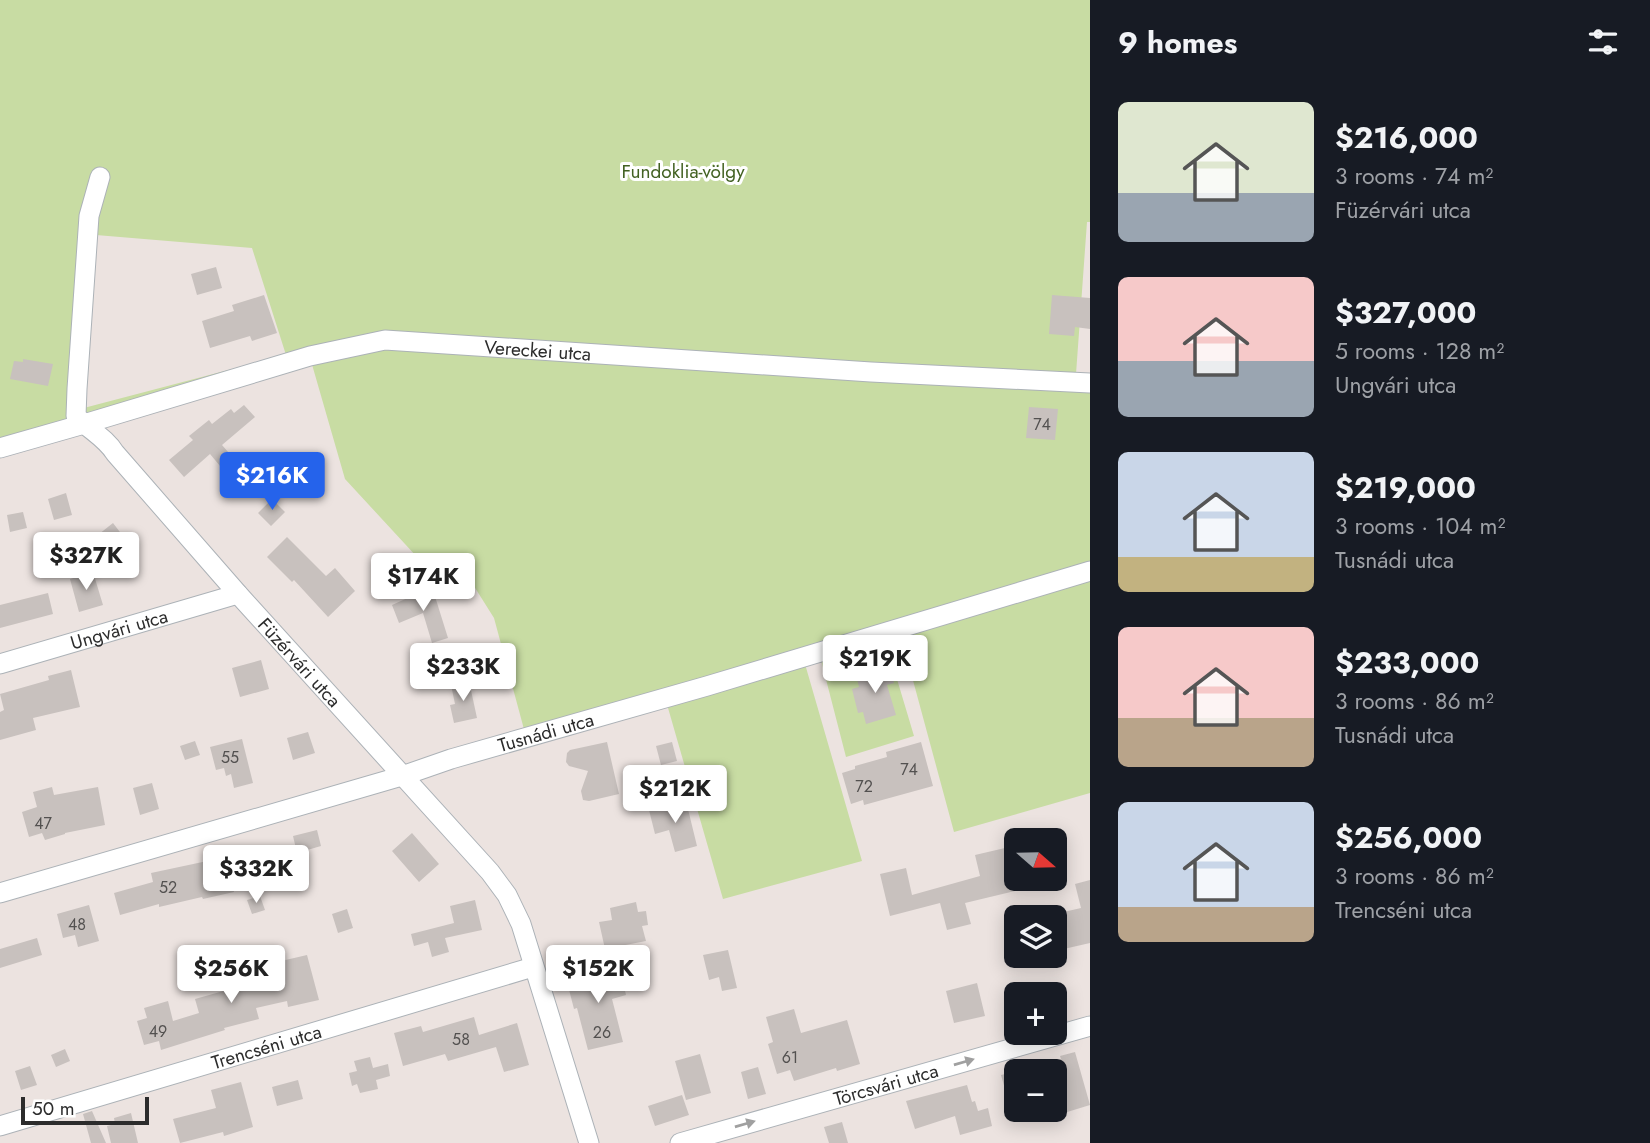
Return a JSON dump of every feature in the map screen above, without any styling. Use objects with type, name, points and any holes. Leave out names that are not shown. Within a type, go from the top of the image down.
[{"type":"street","points":[[84,424],[76,416],[78,362],[89,216],[100,177]]},
{"type":"street","name":"Vereckei utca","points":[[0,447],[310,356],[384,340],[871,372],[1090,383]]},
{"type":"street","name":"Füzérvári utca","points":[[84,424],[109,443],[238,594],[507,895],[521,924],[589,1143]]},
{"type":"street","name":"Tusnádi utca","points":[[0,892],[402,776],[509,741],[707,686],[1090,571]]},
{"type":"street","name":"Ungvári utca","points":[[0,664],[238,594]]},
{"type":"street","name":"Trencséni utca","points":[[0,1126],[533,967]]},
{"type":"street","name":"Törcsvári utca","points":[[680,1143],[1090,1026]]},
{"type":"green space","name":"Fundoklia-völgy","points":[[0,0],[1090,0],[1090,222],[1087,222],[1076,374],[1090,375],[1090,793],[954,832],[901,636],[885,639],[914,736],[846,757],[821,660],[805,664],[862,861],[723,899],[664,694],[525,733],[494,618],[472,583],[453,596],[345,479],[311,361],[0,443]],"holes":[[[96,235],[252,248],[286,355],[80,409]]]},
{"type":"building","points":[[216,267],[222,288],[197,295],[191,274]]},
{"type":"building","points":[[264,295],[277,333],[252,341],[250,336],[210,348],[202,321],[234,311],[232,305]]},
{"type":"building","points":[[1052,295],[1090,298],[1090,329],[1075,327],[1074,336],[1049,334]]},
{"type":"building","points":[[23,359],[53,364],[48,386],[10,379],[14,361],[23,362]]},
{"type":"building","points":[[244,405],[255,417],[222,445],[248,475],[236,485],[210,454],[184,477],[169,460],[193,440],[189,436],[209,420],[212,424],[231,409],[234,413]]},
{"type":"building","points":[[1029,407],[1058,409],[1055,440],[1026,438]]},
{"type":"building","points":[[66,493],[72,515],[54,520],[48,499]]},
{"type":"building","points":[[272,499],[285,512],[271,526],[258,513]]},
{"type":"building","points":[[23,512],[27,528],[10,532],[7,515]]},
{"type":"building","points":[[113,523],[126,540],[106,555],[94,538]]},
{"type":"building","points":[[287,537],[326,576],[335,568],[355,591],[328,617],[294,580],[292,582],[267,557]]},
{"type":"building","points":[[93,572],[103,605],[79,612],[70,579]]},
{"type":"building","points":[[433,590],[448,638],[432,643],[423,613],[399,623],[392,605]]},
{"type":"building","points":[[48,593],[53,614],[0,628],[0,605]]},
{"type":"building","points":[[261,660],[269,689],[240,697],[232,668]]},
{"type":"building","points":[[888,663],[894,683],[887,685],[896,715],[866,724],[863,712],[858,713],[852,689],[859,687],[857,679],[869,676],[867,669]]},
{"type":"building","points":[[71,670],[80,707],[33,718],[36,730],[0,740],[0,712],[4,710],[0,694],[49,680],[48,676]]},
{"type":"building","points":[[469,681],[477,718],[454,723],[450,705],[455,704],[451,685]]},
{"type":"building","points":[[308,732],[315,753],[293,760],[287,738]]},
{"type":"building","points":[[242,739],[253,783],[234,788],[231,774],[226,776],[224,768],[216,770],[210,747]]},
{"type":"building","points":[[195,741],[200,755],[185,760],[180,746]]},
{"type":"building","points":[[607,742],[619,794],[583,800],[581,791],[588,771],[569,766],[566,762],[567,753]]},
{"type":"building","points":[[672,742],[677,761],[661,765],[656,746]]},
{"type":"building","points":[[921,742],[933,786],[864,805],[863,800],[851,804],[842,773],[855,769],[855,766],[887,757],[886,752]]},
{"type":"building","points":[[152,783],[159,809],[140,815],[133,788]]},
{"type":"building","points":[[52,787],[54,795],[98,787],[105,825],[45,840],[42,833],[29,837],[22,812],[37,807],[33,792]]},
{"type":"building","points":[[686,801],[697,846],[675,852],[669,830],[655,834],[649,810]]},
{"type":"building","points":[[317,830],[321,846],[297,853],[293,836]]},
{"type":"building","points":[[412,833],[439,864],[419,882],[392,851]]},
{"type":"building","points":[[1004,848],[1004,891],[1015,891],[965,903],[971,924],[947,930],[940,903],[890,916],[880,874],[906,868],[912,895],[980,876],[975,855]]},
{"type":"building","points":[[212,860],[214,867],[228,864],[234,892],[159,907],[159,904],[120,915],[114,893],[153,882],[151,873]]},
{"type":"building","points":[[1090,880],[1090,943],[1067,948],[1067,911],[1081,908],[1075,884]]},
{"type":"building","points":[[260,896],[265,910],[252,914],[247,900]]},
{"type":"building","points":[[475,900],[482,930],[445,938],[449,952],[432,957],[428,942],[414,946],[411,934],[454,923],[450,906]]},
{"type":"building","points":[[636,902],[638,912],[646,911],[648,925],[642,926],[646,941],[605,949],[599,922],[612,920],[610,908]]},
{"type":"building","points":[[89,905],[99,941],[78,947],[75,935],[63,938],[57,914]]},
{"type":"building","points":[[347,909],[353,928],[338,933],[332,914]]},
{"type":"building","points":[[37,938],[42,955],[0,968],[0,949]]},
{"type":"building","points":[[728,950],[737,988],[722,991],[719,977],[709,980],[703,955]]},
{"type":"building","points":[[307,955],[319,1000],[288,1007],[287,1001],[256,1008],[259,1019],[161,1050],[159,1041],[144,1045],[137,1021],[147,1018],[144,1008],[168,1001],[173,1021],[199,1013],[195,999],[234,988],[233,983],[279,972],[277,962]]},
{"type":"building","points":[[619,965],[626,995],[612,999],[623,1042],[588,1050],[566,978]]},
{"type":"building","points":[[977,983],[985,1016],[954,1023],[946,991]]},
{"type":"building","points":[[794,1009],[801,1033],[847,1020],[860,1064],[837,1071],[836,1068],[794,1081],[790,1070],[777,1074],[768,1044],[773,1042],[766,1017]]},
{"type":"building","points":[[474,1017],[479,1035],[517,1023],[529,1065],[504,1072],[496,1047],[448,1061],[445,1054],[403,1066],[394,1033],[421,1026],[423,1032]]},
{"type":"building","points":[[65,1049],[70,1061],[56,1067],[51,1055]]},
{"type":"building","points":[[1075,1052],[1090,1105],[1067,1112],[1067,1059],[1061,1059],[1060,1056]]},
{"type":"building","points":[[700,1054],[711,1093],[686,1100],[675,1061]]},
{"type":"building","points":[[370,1057],[373,1068],[388,1064],[390,1076],[376,1080],[378,1089],[360,1093],[357,1084],[352,1086],[349,1073],[357,1071],[354,1061]]},
{"type":"building","points":[[30,1066],[37,1085],[21,1090],[15,1071]]},
{"type":"building","points":[[758,1067],[766,1094],[748,1099],[741,1072]]},
{"type":"building","points":[[298,1080],[303,1099],[277,1106],[272,1087]]},
{"type":"building","points":[[241,1082],[253,1127],[224,1136],[223,1132],[180,1143],[173,1119],[216,1108],[211,1090]]},
{"type":"building","points":[[967,1085],[978,1111],[988,1108],[992,1126],[960,1135],[955,1116],[915,1129],[906,1101]]},
{"type":"building","points":[[682,1095],[689,1115],[655,1126],[648,1106]]},
{"type":"building","points":[[92,1111],[106,1143],[91,1143],[83,1114]]},
{"type":"building","points":[[131,1113],[138,1143],[111,1143],[107,1126],[115,1124],[114,1118]]},
{"type":"building","points":[[842,1122],[848,1143],[829,1143],[824,1127]]}]
